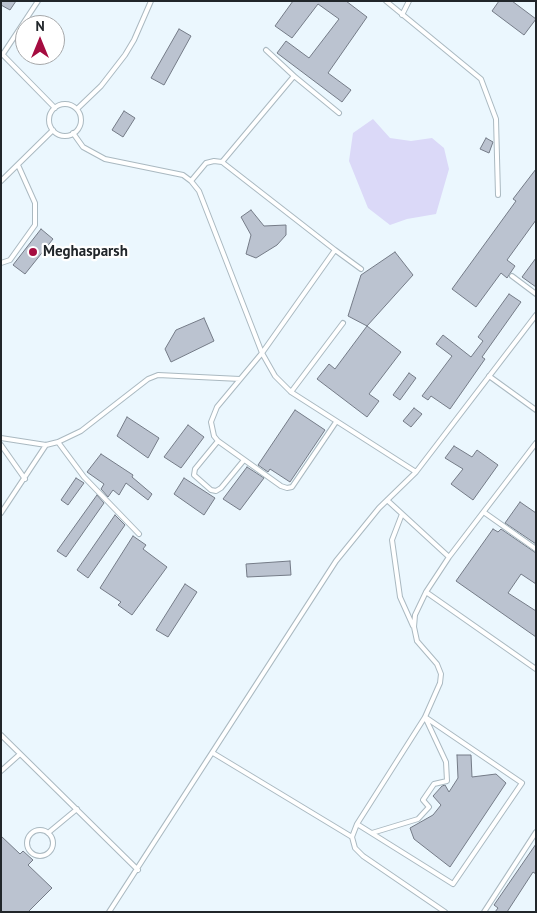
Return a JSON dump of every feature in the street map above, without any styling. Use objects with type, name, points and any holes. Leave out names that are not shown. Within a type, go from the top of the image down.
[{"type":"lane","points":[[38,1],[2,53],[55,108]]},
{"type":"lane","points":[[77,109],[101,86],[125,56],[151,1]]},
{"type":"lane","points":[[386,1],[481,79],[496,119],[498,195]]},
{"type":"lane","points":[[402,15],[409,1]]},
{"type":"lane","points":[[266,50],[294,76],[340,113]]},
{"type":"lane","points":[[222,162],[294,76]]},
{"type":"lane","points":[[67,104],[77,109],[81,121],[80,127],[73,133],[61,135],[53,130],[50,119],[55,108],[67,104]]},
{"type":"lane","points":[[1,181],[53,130]]},
{"type":"lane","points":[[73,133],[84,147],[105,160],[183,175],[191,180],[199,191],[262,353],[275,376],[291,392],[416,472]]},
{"type":"lane","points":[[191,180],[206,163],[222,162],[362,269]]},
{"type":"lane","points":[[1,263],[10,260],[35,225],[35,203],[18,165]]},
{"type":"lane","points":[[335,250],[262,353],[213,414],[212,430],[218,441],[244,460],[281,486],[292,487],[336,422]]},
{"type":"lane","points":[[512,276],[536,294]]},
{"type":"lane","points":[[109,912],[138,870],[336,561],[387,500],[416,472],[536,315]]},
{"type":"lane","points":[[291,392],[343,324]]},
{"type":"lane","points":[[1,438],[46,445],[58,442],[81,431],[148,379],[158,375],[240,379]]},
{"type":"lane","points":[[489,376],[536,410]]},
{"type":"lane","points":[[218,441],[195,470],[194,475],[211,490],[221,488],[244,460]]},
{"type":"lane","points":[[58,442],[84,477],[139,534]]},
{"type":"lane","points":[[414,627],[415,615],[426,592],[536,443]]},
{"type":"lane","points":[[1,445],[25,479]]},
{"type":"lane","points":[[1,513],[46,445]]},
{"type":"lane","points":[[387,500],[450,557]]},
{"type":"lane","points":[[485,513],[536,550]]},
{"type":"lane","points":[[402,514],[392,540],[400,597],[414,627],[417,640],[437,664],[441,674],[440,682],[425,717],[357,824],[352,837],[355,848],[363,856],[445,912]]},
{"type":"lane","points":[[426,592],[536,669]]},
{"type":"lane","points":[[357,824],[453,884],[522,783],[425,717]]},
{"type":"lane","points":[[372,834],[418,819],[430,808],[423,800],[434,784],[447,781],[446,762],[425,717]]},
{"type":"lane","points":[[1,735],[138,870]]},
{"type":"lane","points":[[213,753],[352,837]]},
{"type":"lane","points":[[1,771],[20,754]]},
{"type":"lane","points":[[48,833],[77,810]]},
{"type":"lane","points":[[40,830],[48,833],[52,840],[49,852],[37,855],[30,851],[27,843],[32,832],[40,830]]},
{"type":"lane","points":[[484,912],[536,832]]},
{"type":"water","points":[[373,119],[390,138],[411,141],[432,138],[444,148],[449,169],[436,214],[407,219],[390,225],[368,208],[349,161],[353,133]]},
{"type":"building","points":[[1,1],[16,1],[10,10],[1,5]]},
{"type":"building","points":[[293,1],[346,1],[367,17],[328,73],[351,90],[342,102],[277,53],[286,41],[309,58],[339,19],[318,4],[292,38],[275,26]]},
{"type":"building","points":[[499,1],[512,1],[536,19],[524,35],[492,11]]},
{"type":"building","points":[[179,29],[191,36],[164,85],[151,78]]},
{"type":"building","points":[[124,111],[135,118],[123,137],[112,130]]},
{"type":"building","points":[[486,138],[493,142],[489,153],[480,149]]},
{"type":"building","points":[[536,169],[536,220],[507,260],[515,266],[507,278],[501,273],[476,307],[452,289],[516,201],[513,199]]},
{"type":"building","points":[[251,210],[264,226],[286,225],[286,235],[277,245],[256,258],[246,254],[251,235],[241,217]]},
{"type":"building","name":"Meghasparsh","points":[[41,229],[53,239],[25,274],[13,265]]},
{"type":"building","points":[[395,252],[413,275],[367,326],[348,316],[361,275]]},
{"type":"building","points":[[536,258],[536,287],[522,277]]},
{"type":"building","points":[[509,294],[521,302],[482,357],[485,359],[450,409],[431,396],[428,400],[422,396],[452,356],[436,344],[443,335],[471,357],[483,341],[478,337]]},
{"type":"building","points":[[204,318],[214,341],[171,362],[165,349],[176,330]]},
{"type":"building","points":[[367,326],[401,352],[369,394],[379,401],[367,417],[317,379],[329,364],[335,369]]},
{"type":"building","points":[[409,373],[416,378],[400,400],[393,395]]},
{"type":"building","points":[[414,408],[422,414],[411,427],[403,421]]},
{"type":"building","points":[[295,410],[325,430],[290,482],[270,469],[268,472],[258,465]]},
{"type":"building","points":[[127,417],[159,438],[148,458],[117,436]]},
{"type":"building","points":[[188,425],[204,437],[181,468],[164,457]]},
{"type":"building","points":[[454,446],[472,457],[477,450],[498,465],[473,500],[451,484],[463,469],[445,458]]},
{"type":"building","points":[[101,454],[133,475],[132,477],[152,494],[148,500],[126,483],[119,495],[113,490],[108,497],[101,489],[104,484],[87,472]]},
{"type":"building","points":[[247,467],[264,478],[240,510],[223,499]]},
{"type":"building","points":[[76,478],[84,483],[68,505],[61,500]]},
{"type":"building","points":[[184,478],[215,498],[204,515],[174,494]]},
{"type":"building","points":[[97,495],[104,503],[66,557],[57,551]]},
{"type":"building","points":[[520,502],[536,513],[536,544],[505,523]]},
{"type":"building","points":[[115,515],[125,525],[88,578],[77,570]]},
{"type":"building","points":[[493,529],[498,532],[501,529],[536,553],[536,584],[521,574],[508,593],[536,611],[536,637],[456,581]]},
{"type":"building","points":[[133,536],[146,545],[143,549],[167,567],[132,615],[118,605],[121,602],[100,588]]},
{"type":"building","points":[[290,561],[291,575],[247,577],[246,564]]},
{"type":"building","points":[[185,584],[197,592],[168,637],[156,630]]},
{"type":"building","points":[[457,755],[471,755],[472,777],[496,774],[506,783],[450,867],[414,839],[410,828],[433,815],[441,805],[433,796],[445,785],[449,792],[458,778]]},
{"type":"building","points":[[1,836],[20,854],[23,851],[33,860],[28,865],[52,888],[28,912],[1,912]]},
{"type":"building","points":[[536,844],[536,874],[533,872],[507,912],[495,912],[498,908],[494,905]]},
{"type":"place","name":"Meghasparsh","points":[[33,252]]}]
